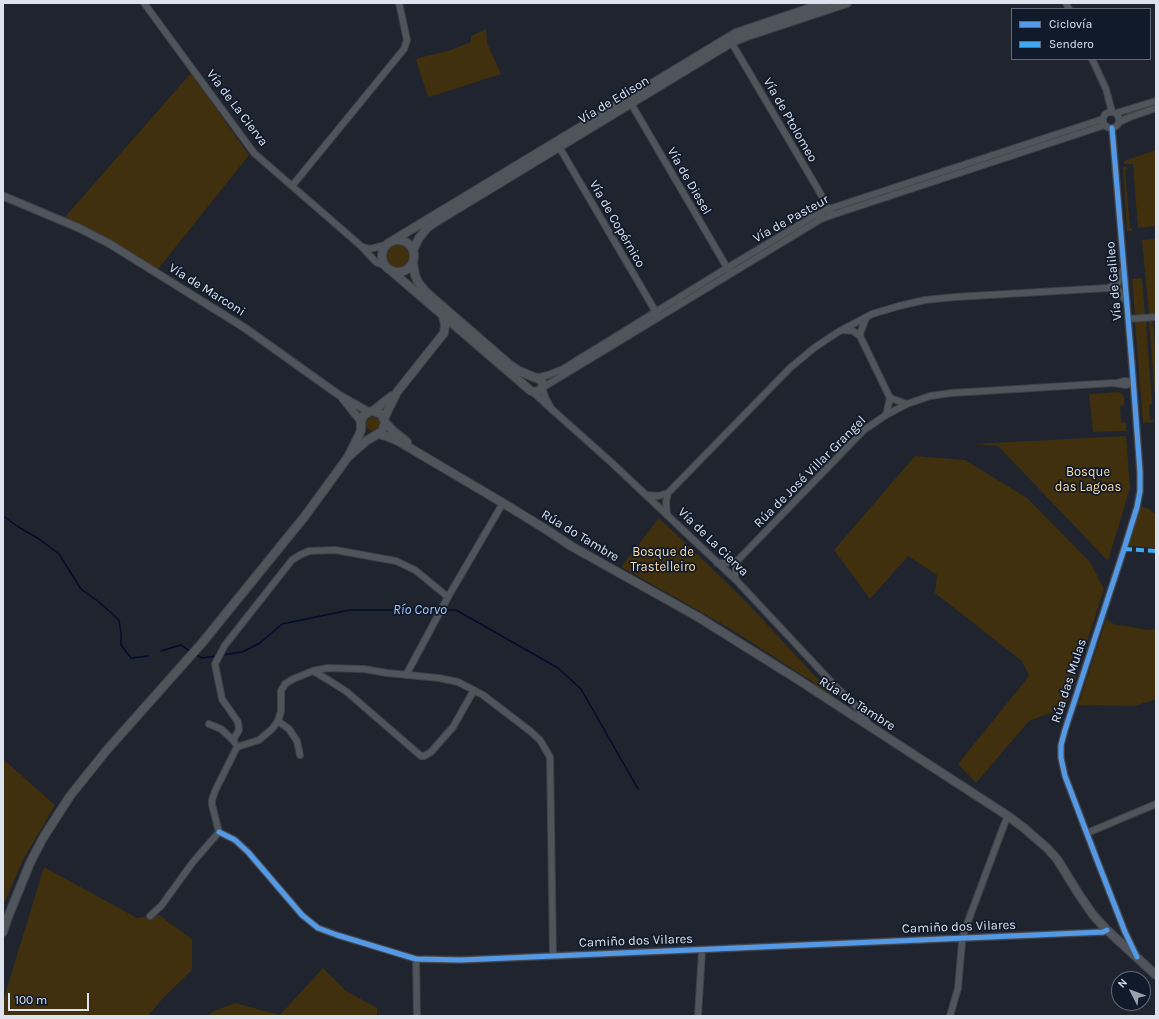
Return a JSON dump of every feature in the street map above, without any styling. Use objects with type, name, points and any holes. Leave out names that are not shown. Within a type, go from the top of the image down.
[{"type":"main road","name":"Vía de Edison","points":[[390,243],[630,101],[745,29],[825,3]]},
{"type":"main road","name":"Vía de Edison","points":[[730,39],[747,36],[847,3]]},
{"type":"main road","name":"Vía de Edison","points":[[413,250],[419,238],[427,228],[557,145]]},
{"type":"main road","points":[[413,263],[407,270],[398,272],[388,268],[384,263],[382,254],[385,247],[390,243],[397,240],[407,242],[411,246],[414,254],[413,263],[415,275],[418,282],[426,292],[510,365],[519,371],[541,380],[543,384],[542,388],[537,392],[531,391],[529,382],[534,378]]},
{"type":"main road","name":"Vía de La Cierva","points":[[388,268],[531,391]]},
{"type":"main road","points":[[443,316],[445,325],[444,333]]},
{"type":"main road","points":[[348,457],[366,441],[383,429],[388,408],[397,392],[444,333],[448,330],[461,331]]},
{"type":"main road","points":[[3,932],[30,863],[56,816],[106,751],[202,643],[281,546],[348,457],[359,436],[361,421],[364,415],[378,408],[397,392]]},
{"type":"main road","points":[[371,411],[381,414],[392,430],[426,458]]},
{"type":"main road","points":[[361,425],[368,434],[376,434],[393,438],[503,503]]},
{"type":"main road","name":"Rúa do Tambre","points":[[503,503],[548,530],[571,546],[698,617],[851,710],[869,726],[1008,816],[1035,838],[1057,859],[1084,903],[1103,930],[1122,941],[1156,975]]},
{"type":"street","name":"Vía de La Cierva","points":[[144,3],[254,153],[361,246],[376,262],[388,268]]},
{"type":"street","points":[[292,186],[404,48],[407,40],[399,3]]},
{"type":"street","name":"Vía de Ptolomeo","points":[[730,39],[816,184],[832,215]]},
{"type":"street","points":[[1092,60],[1106,89],[1114,112],[1119,117],[1119,122]]},
{"type":"street","name":"Vía de Diesel","points":[[630,101],[731,274]]},
{"type":"street","points":[[1156,101],[1128,110],[1108,112],[1103,119],[1104,123],[1108,127],[1112,128],[1117,126],[1119,122],[1156,108]]},
{"type":"street","name":"Vía de Pasteur","points":[[542,388],[727,268],[814,216],[829,209],[1103,119]]},
{"type":"street","name":"Vía de Pasteur","points":[[534,378],[542,377],[562,369],[657,314],[731,274],[814,223],[832,215],[1106,125]]},
{"type":"street","name":"Vía de Galileo","points":[[1112,128],[1137,432]]},
{"type":"street","name":"Vía de Copérnico","points":[[557,145],[657,314]]},
{"type":"street","name":"Vía de Marconi","points":[[3,196],[54,217],[103,240],[165,277],[245,328],[339,395],[371,411]]},
{"type":"street","points":[[361,246],[370,249],[390,243]]},
{"type":"street","points":[[1124,269],[1117,286],[1126,302]]},
{"type":"street","points":[[1108,288],[1125,281]]},
{"type":"street","points":[[656,505],[662,502],[666,495],[790,368],[814,348],[842,330],[872,314],[925,300],[955,297],[1108,288],[1126,291]]},
{"type":"street","points":[[1128,319],[1156,317]]},
{"type":"street","points":[[859,333],[866,318]]},
{"type":"street","points":[[854,323],[859,327],[859,333],[895,409]]},
{"type":"street","points":[[842,330],[859,333]]},
{"type":"street","points":[[1132,369],[1126,377],[1117,383],[1126,388],[1134,397]]},
{"type":"street","name":"Rúa de José Villar Grangel","points":[[727,572],[864,430],[895,409],[930,396],[952,393],[1117,383],[1126,385],[1133,382]]},
{"type":"street","name":"Vía de La Cierva","points":[[542,388],[552,410]]},
{"type":"street","name":"Vía de La Cierva","points":[[531,391],[612,463],[735,579],[851,710],[858,708],[869,726]]},
{"type":"street","name":"Vía de Marconi","points":[[339,395],[351,409],[361,425]]},
{"type":"street","points":[[891,400],[907,404]]},
{"type":"street","points":[[886,415],[891,400]]},
{"type":"street","name":"Rúa das Mulas","points":[[1122,941],[1125,937],[1125,932],[1063,770],[1061,744],[1137,507],[1140,481],[1137,432]]},
{"type":"street","points":[[646,495],[666,495]]},
{"type":"street","points":[[666,495],[667,516]]},
{"type":"street","points":[[406,674],[448,597],[503,503]]},
{"type":"street","points":[[233,740],[239,730],[238,722],[222,699],[216,664],[225,645],[292,560],[310,551],[335,550],[396,561],[415,570],[448,597]]},
{"type":"street","points":[[717,563],[736,562],[735,579]]},
{"type":"street","points":[[150,916],[161,906],[193,862],[219,832],[212,805],[215,791],[237,746],[259,740],[272,730],[278,721],[281,711],[282,687],[288,681],[313,671],[327,668],[364,669],[440,678],[458,682],[474,690],[540,740],[550,757],[553,956]]},
{"type":"street","points":[[313,671],[346,692],[421,756],[431,752],[453,727],[474,690]]},
{"type":"street","points":[[851,710],[859,713],[858,708]]},
{"type":"street","points":[[278,721],[289,729],[297,741],[300,755]]},
{"type":"street","points":[[209,724],[221,729],[237,746]]},
{"type":"street","points":[[1087,833],[1156,804]]},
{"type":"street","name":"Camiño dos Vilares","points":[[950,1016],[958,988],[962,938],[1008,816]]},
{"type":"street","name":"Camiño dos Vilares","points":[[219,832],[234,840],[248,852],[302,915],[318,928],[416,959],[461,960],[702,950],[1103,930]]},
{"type":"street","points":[[698,1016],[702,950]]},
{"type":"street","points":[[416,959],[417,1016]]},
{"type":"green space","points":[[486,29],[487,43],[501,74],[429,97],[416,60],[418,58],[448,51],[471,42],[471,36]]},
{"type":"green space","points":[[191,73],[249,155],[158,269],[117,244],[65,217]]},
{"type":"green space","points":[[1156,150],[1156,226],[1138,228],[1133,164],[1124,164],[1124,161]]},
{"type":"green space","points":[[1123,167],[1127,167],[1125,170],[1130,228],[1132,228],[1132,231],[1127,231]]},
{"type":"green space","points":[[1156,239],[1156,314],[1149,314],[1142,240]]},
{"type":"green space","points":[[398,245],[406,248],[409,256],[406,264],[398,267],[390,264],[387,256],[390,248]]},
{"type":"green space","points":[[1142,278],[1145,315],[1135,316],[1132,279]]},
{"type":"green space","points":[[1149,320],[1153,320],[1156,364],[1156,397],[1155,397]]},
{"type":"green space","points":[[1135,321],[1146,321],[1152,404],[1149,405],[1150,420],[1154,420],[1154,422],[1143,423]]},
{"type":"green space","points":[[1119,392],[1124,398],[1124,405],[1120,406],[1121,423],[1126,422],[1126,431],[1093,432],[1089,394]]},
{"type":"green space","points":[[373,417],[378,419],[380,424],[378,429],[373,431],[368,429],[366,424],[368,419]]},
{"type":"green space","name":"Bosque das Lagoas","points":[[1126,436],[1130,488],[1108,561],[998,446],[973,444]]},
{"type":"green space","points":[[915,456],[965,460],[1027,498],[1090,562],[1104,589],[1066,707],[1029,721],[976,783],[958,764],[1029,676],[1022,661],[935,593],[937,575],[908,556],[870,599],[834,550]]},
{"type":"green space","points":[[1141,506],[1149,509],[1156,515],[1156,548],[1128,546]]},
{"type":"green space","name":"Bosque de Trastelleiro","points":[[659,518],[751,607],[839,702],[814,685],[813,682],[734,631],[621,567]]},
{"type":"green space","points":[[1106,620],[1116,625],[1147,630],[1156,629],[1156,699],[1135,706],[1078,705]]},
{"type":"green space","points":[[3,759],[55,805],[23,860],[3,906]]},
{"type":"green space","points":[[44,867],[137,918],[159,915],[192,939],[192,970],[164,997],[148,1016],[3,1016],[3,1001]]},
{"type":"green space","points":[[323,968],[346,991],[377,1008],[377,1016],[210,1016],[212,1012],[235,1003],[280,1015]]},
{"type":"waterway","name":"Río Corvo","points":[[3,516],[59,554],[81,589],[99,602],[119,620],[121,645],[131,658],[148,656]]},
{"type":"waterway","name":"Río Corvo","points":[[222,655],[242,652],[260,643],[282,624],[350,610],[439,610]]},
{"type":"waterway","name":"Río Corvo","points":[[443,610],[456,610],[558,668],[581,689],[638,789]]},
{"type":"waterway","name":"Río Corvo","points":[[161,651],[181,645],[190,651]]},
{"type":"waterway","name":"Río Corvo","points":[[195,654],[202,658],[216,656]]},
{"type":"marked path","points":[[1124,549],[1156,551]]},
{"type":"cycle path","points":[[1112,128],[1132,365],[1140,472],[1140,491],[1137,507],[1124,549],[1065,730],[1061,745],[1061,758],[1065,776],[1097,860],[1125,932],[1137,957]]},
{"type":"cycle path","points":[[219,832],[235,840],[248,852],[302,915],[318,928],[416,959],[461,960],[1103,932],[1107,930]]}]
